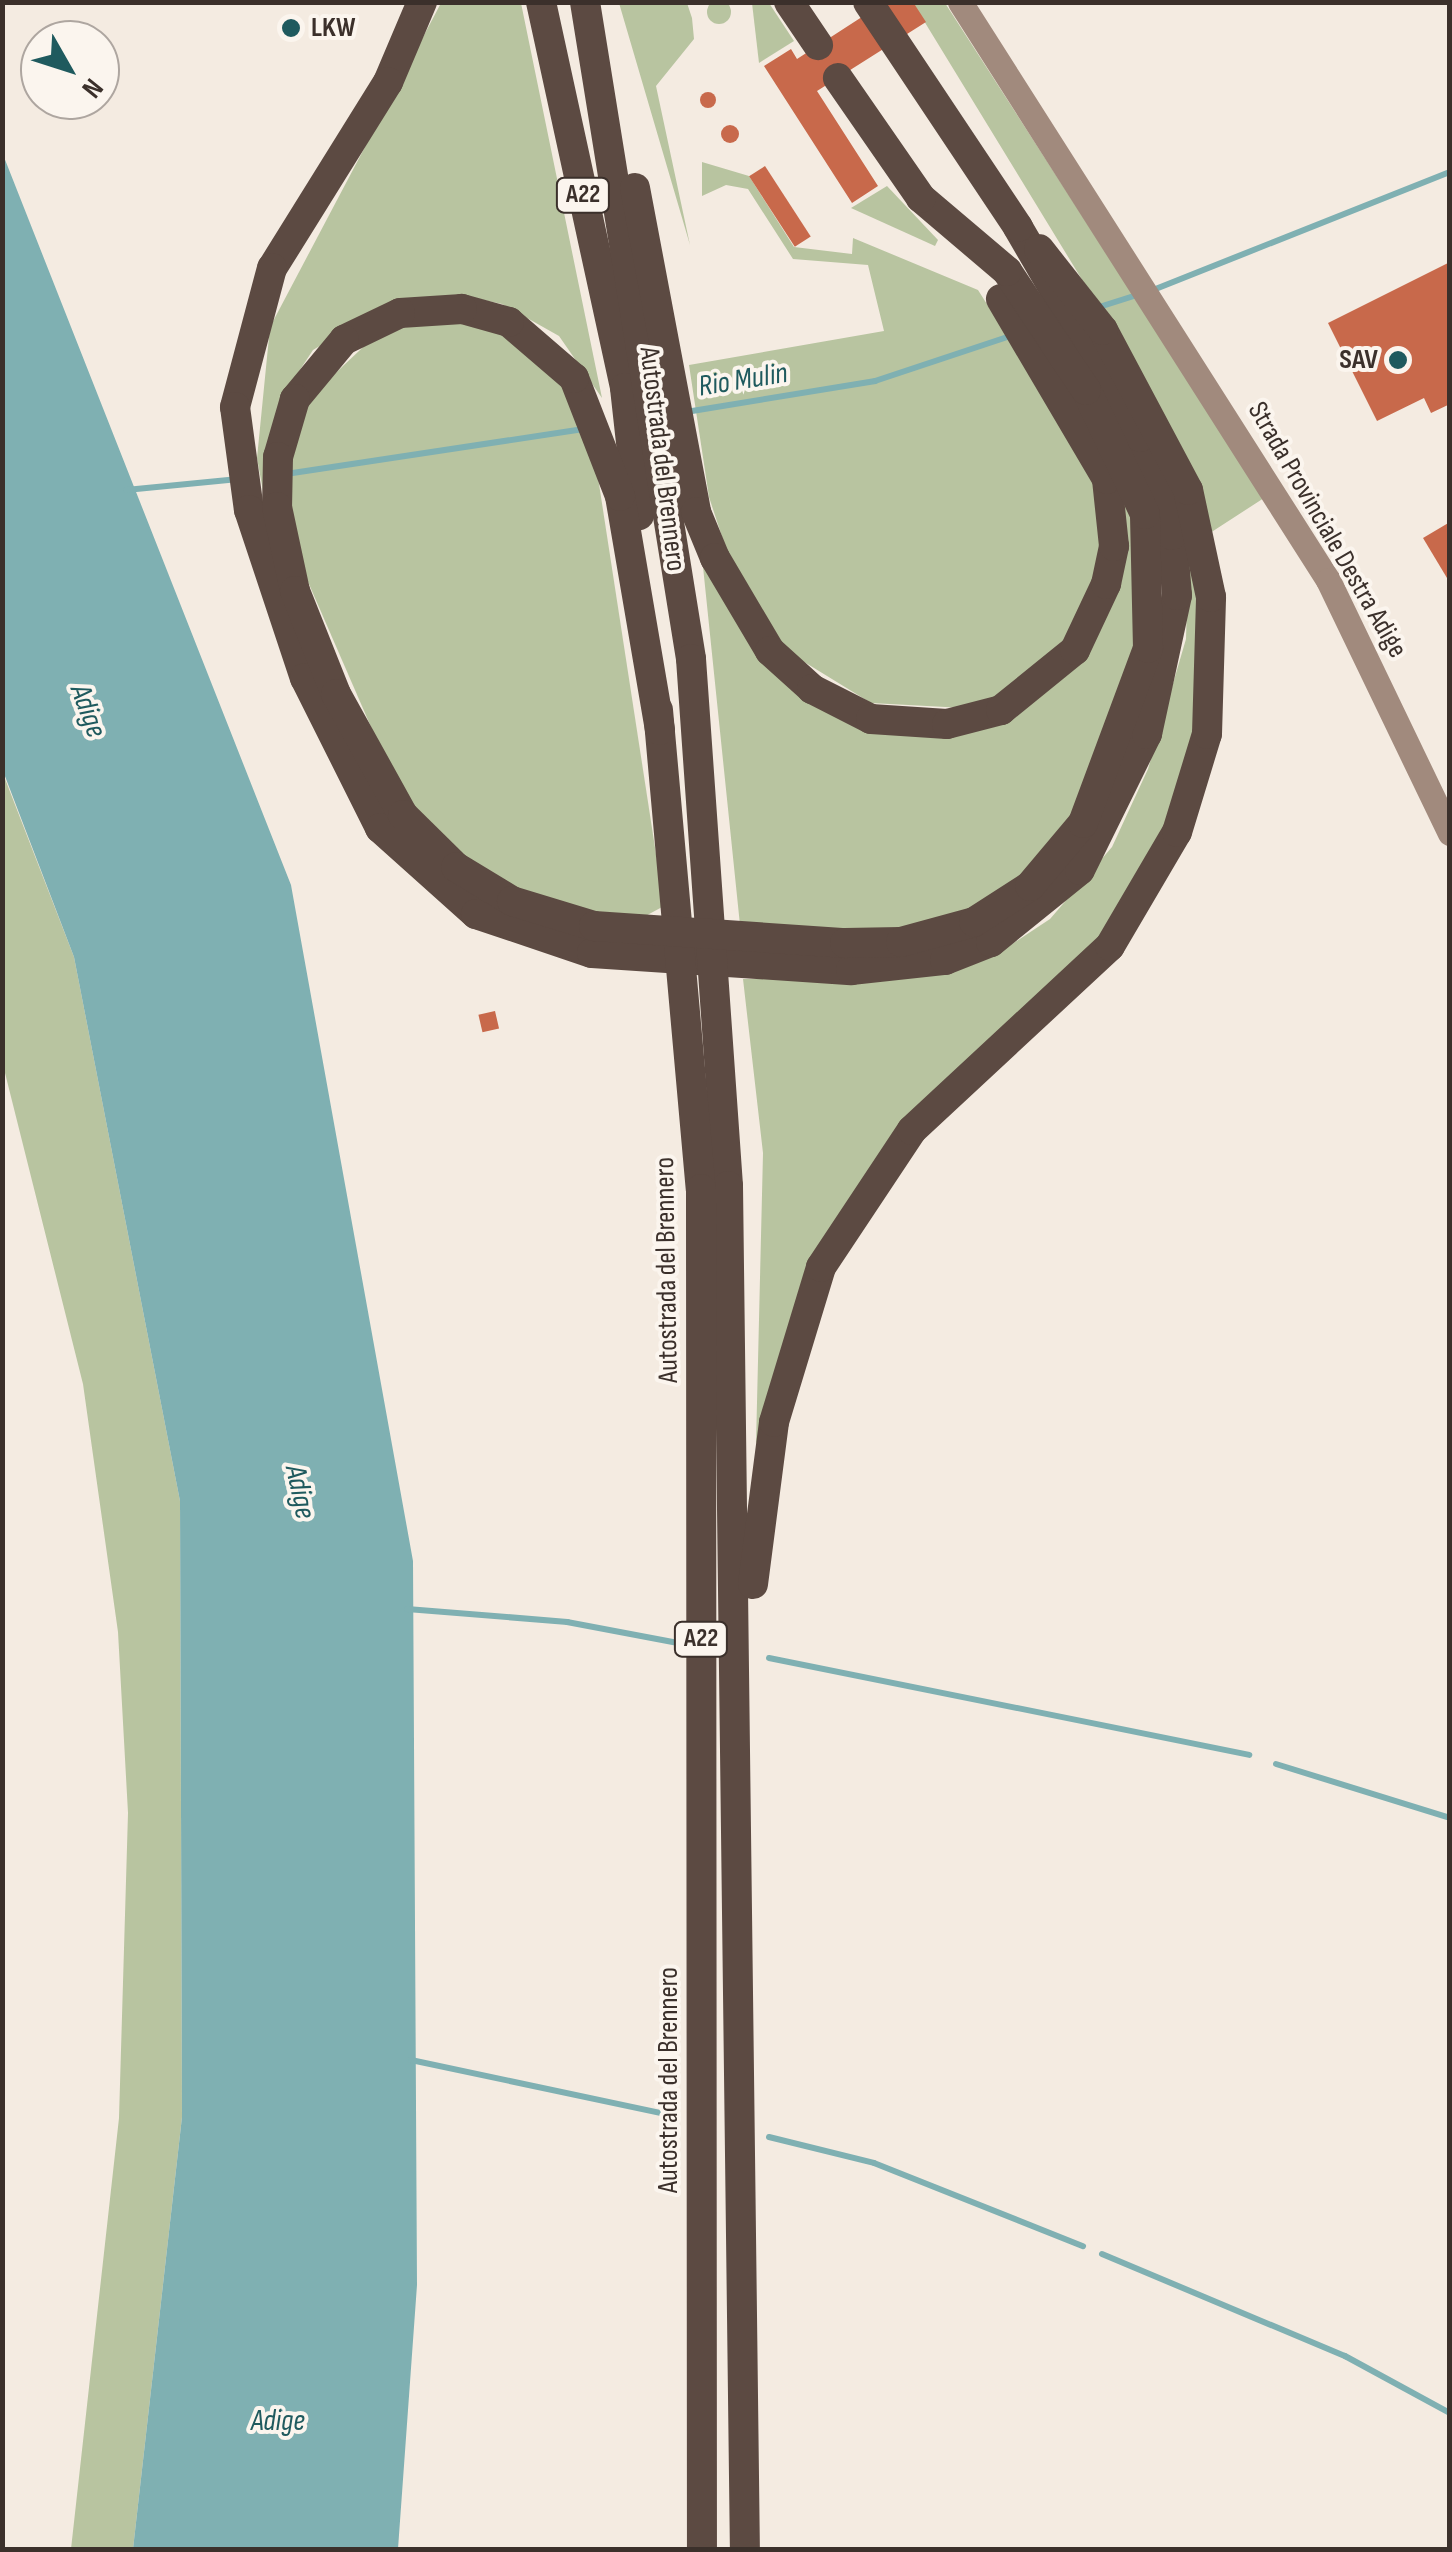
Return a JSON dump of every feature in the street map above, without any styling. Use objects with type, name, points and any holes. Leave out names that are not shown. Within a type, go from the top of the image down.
[{"type":"highway","points":[[422,2],[388,82],[272,268],[235,407],[240,458],[263,508],[305,678],[380,828],[476,914],[593,939],[777,951],[902,942],[974,922],[1058,858],[1097,796],[1148,648],[1153,562],[1133,477],[1018,227],[868,2]]},
{"type":"highway","name":"Autostrada del Brennero","points":[[542,2],[651,384]]},
{"type":"highway","name":"Autostrada del Brennero","points":[[586,2],[651,384],[646,449],[660,730],[702,1189],[702,2550]]},
{"type":"highway","points":[[790,2],[818,45]]},
{"type":"highway","points":[[738,1711],[762,1478],[790,1350],[821,1266],[912,1130],[1063,995],[1127,922],[1177,832],[1207,734],[1212,624],[1201,532],[1167,440],[1075,350],[1007,271],[962,237],[922,198],[838,78]]},
{"type":"highway","points":[[263,508],[278,457],[312,371],[344,340],[400,313],[462,309],[509,322],[561,362],[585,399],[646,449],[714,558],[744,616],[795,676],[871,719],[965,720],[1001,710],[1058,669],[1106,584],[1114,532],[1107,480],[1075,350]]},
{"type":"highway","points":[[646,449],[651,384]]},
{"type":"highway","name":"Autostrada del Brennero","points":[[646,449],[690,659],[728,1186],[738,1711],[746,2550]]},
{"type":"main road","name":"Strada Provinciale Destra Adige","points":[[960,2],[1165,318],[1328,580],[1450,833]]},
{"type":"green space","points":[[719,0],[728,3],[728,21],[719,24],[710,21],[707,12],[710,3]]},
{"type":"green space","points":[[441,3],[521,3],[602,398],[559,336],[502,304],[465,296],[392,303],[313,350],[284,394],[269,524],[257,458],[270,327]]},
{"type":"green space","points":[[619,3],[687,3],[692,18],[694,39],[656,86],[690,245]]},
{"type":"green space","points":[[752,3],[769,3],[794,41],[759,63]]},
{"type":"green space","points":[[913,3],[945,3],[1264,498],[1210,533],[1114,332]]},
{"type":"green space","points":[[702,162],[749,176],[794,247],[852,254],[853,238],[978,290],[1087,462],[1102,508],[1099,564],[1068,636],[1008,692],[964,708],[871,703],[788,652],[730,561],[709,497],[689,365],[884,331],[868,265],[793,259],[748,189],[726,185],[702,196]]},
{"type":"green space","points":[[887,186],[938,240],[935,246],[851,208]]},
{"type":"green space","points":[[454,317],[517,338],[563,382],[595,458],[664,906],[638,920],[564,909],[477,871],[398,789],[292,545],[289,467],[307,400],[378,333]]},
{"type":"green space","points":[[1129,486],[1139,633],[1081,803],[1021,880],[948,920],[884,930],[740,925],[702,557],[846,722],[1030,704],[1070,671]]},
{"type":"green space","points":[[1197,561],[1203,689],[1179,802],[1114,926],[890,1142],[756,1444],[763,1153],[743,979],[804,979],[1003,950],[1050,919],[1112,847],[1148,769],[1186,639],[1188,564]]},
{"type":"green space","points":[[2,771],[74,957],[180,1501],[182,2117],[133,2549],[71,2549],[119,2118],[128,1813],[118,1632],[83,1384],[3,1065]]},
{"type":"water","name":"Adige","points":[[2,152],[291,885],[413,1561],[417,2285],[398,2549],[133,2549],[182,2117],[180,1501],[74,957],[3,771]]},
{"type":"building","points":[[885,2],[913,2],[926,22],[817,91],[878,186],[852,203],[764,66],[791,49],[797,59]]},
{"type":"building","points":[[708,92],[716,100],[708,108],[700,100]]},
{"type":"building","points":[[730,125],[739,134],[730,143],[721,134]]},
{"type":"building","points":[[765,166],[811,236],[795,247],[749,176]]},
{"type":"building","name":"SAV","points":[[1450,262],[1450,404],[1431,413],[1424,398],[1377,421],[1328,323]]},
{"type":"building","points":[[1450,522],[1450,583],[1423,538]]},
{"type":"building","points":[[495,1011],[499,1029],[482,1032],[478,1015]]},
{"type":"waterway","name":"Rio Mulin","points":[[1153,290],[1450,172]]},
{"type":"waterway","name":"Rio Mulin","points":[[1096,308],[1137,295]]},
{"type":"waterway","name":"Rio Mulin","points":[[686,412],[875,381],[1013,335]]},
{"type":"waterway","name":"Rio Mulin","points":[[286,474],[584,429]]},
{"type":"waterway","name":"Rio Mulin","points":[[126,490],[238,479]]},
{"type":"waterway","points":[[407,1609],[567,1622],[678,1643]]},
{"type":"waterway","points":[[769,1658],[1249,1755]]},
{"type":"waterway","points":[[1276,1764],[1450,1818]]},
{"type":"waterway","points":[[411,2060],[674,2116]]},
{"type":"waterway","points":[[769,2137],[874,2163],[1083,2246]]},
{"type":"waterway","points":[[1102,2254],[1345,2356],[1450,2413]]},
{"type":"place","name":"LKW","points":[[291,28]]},
{"type":"place","name":"SAV","points":[[1398,360]]}]
